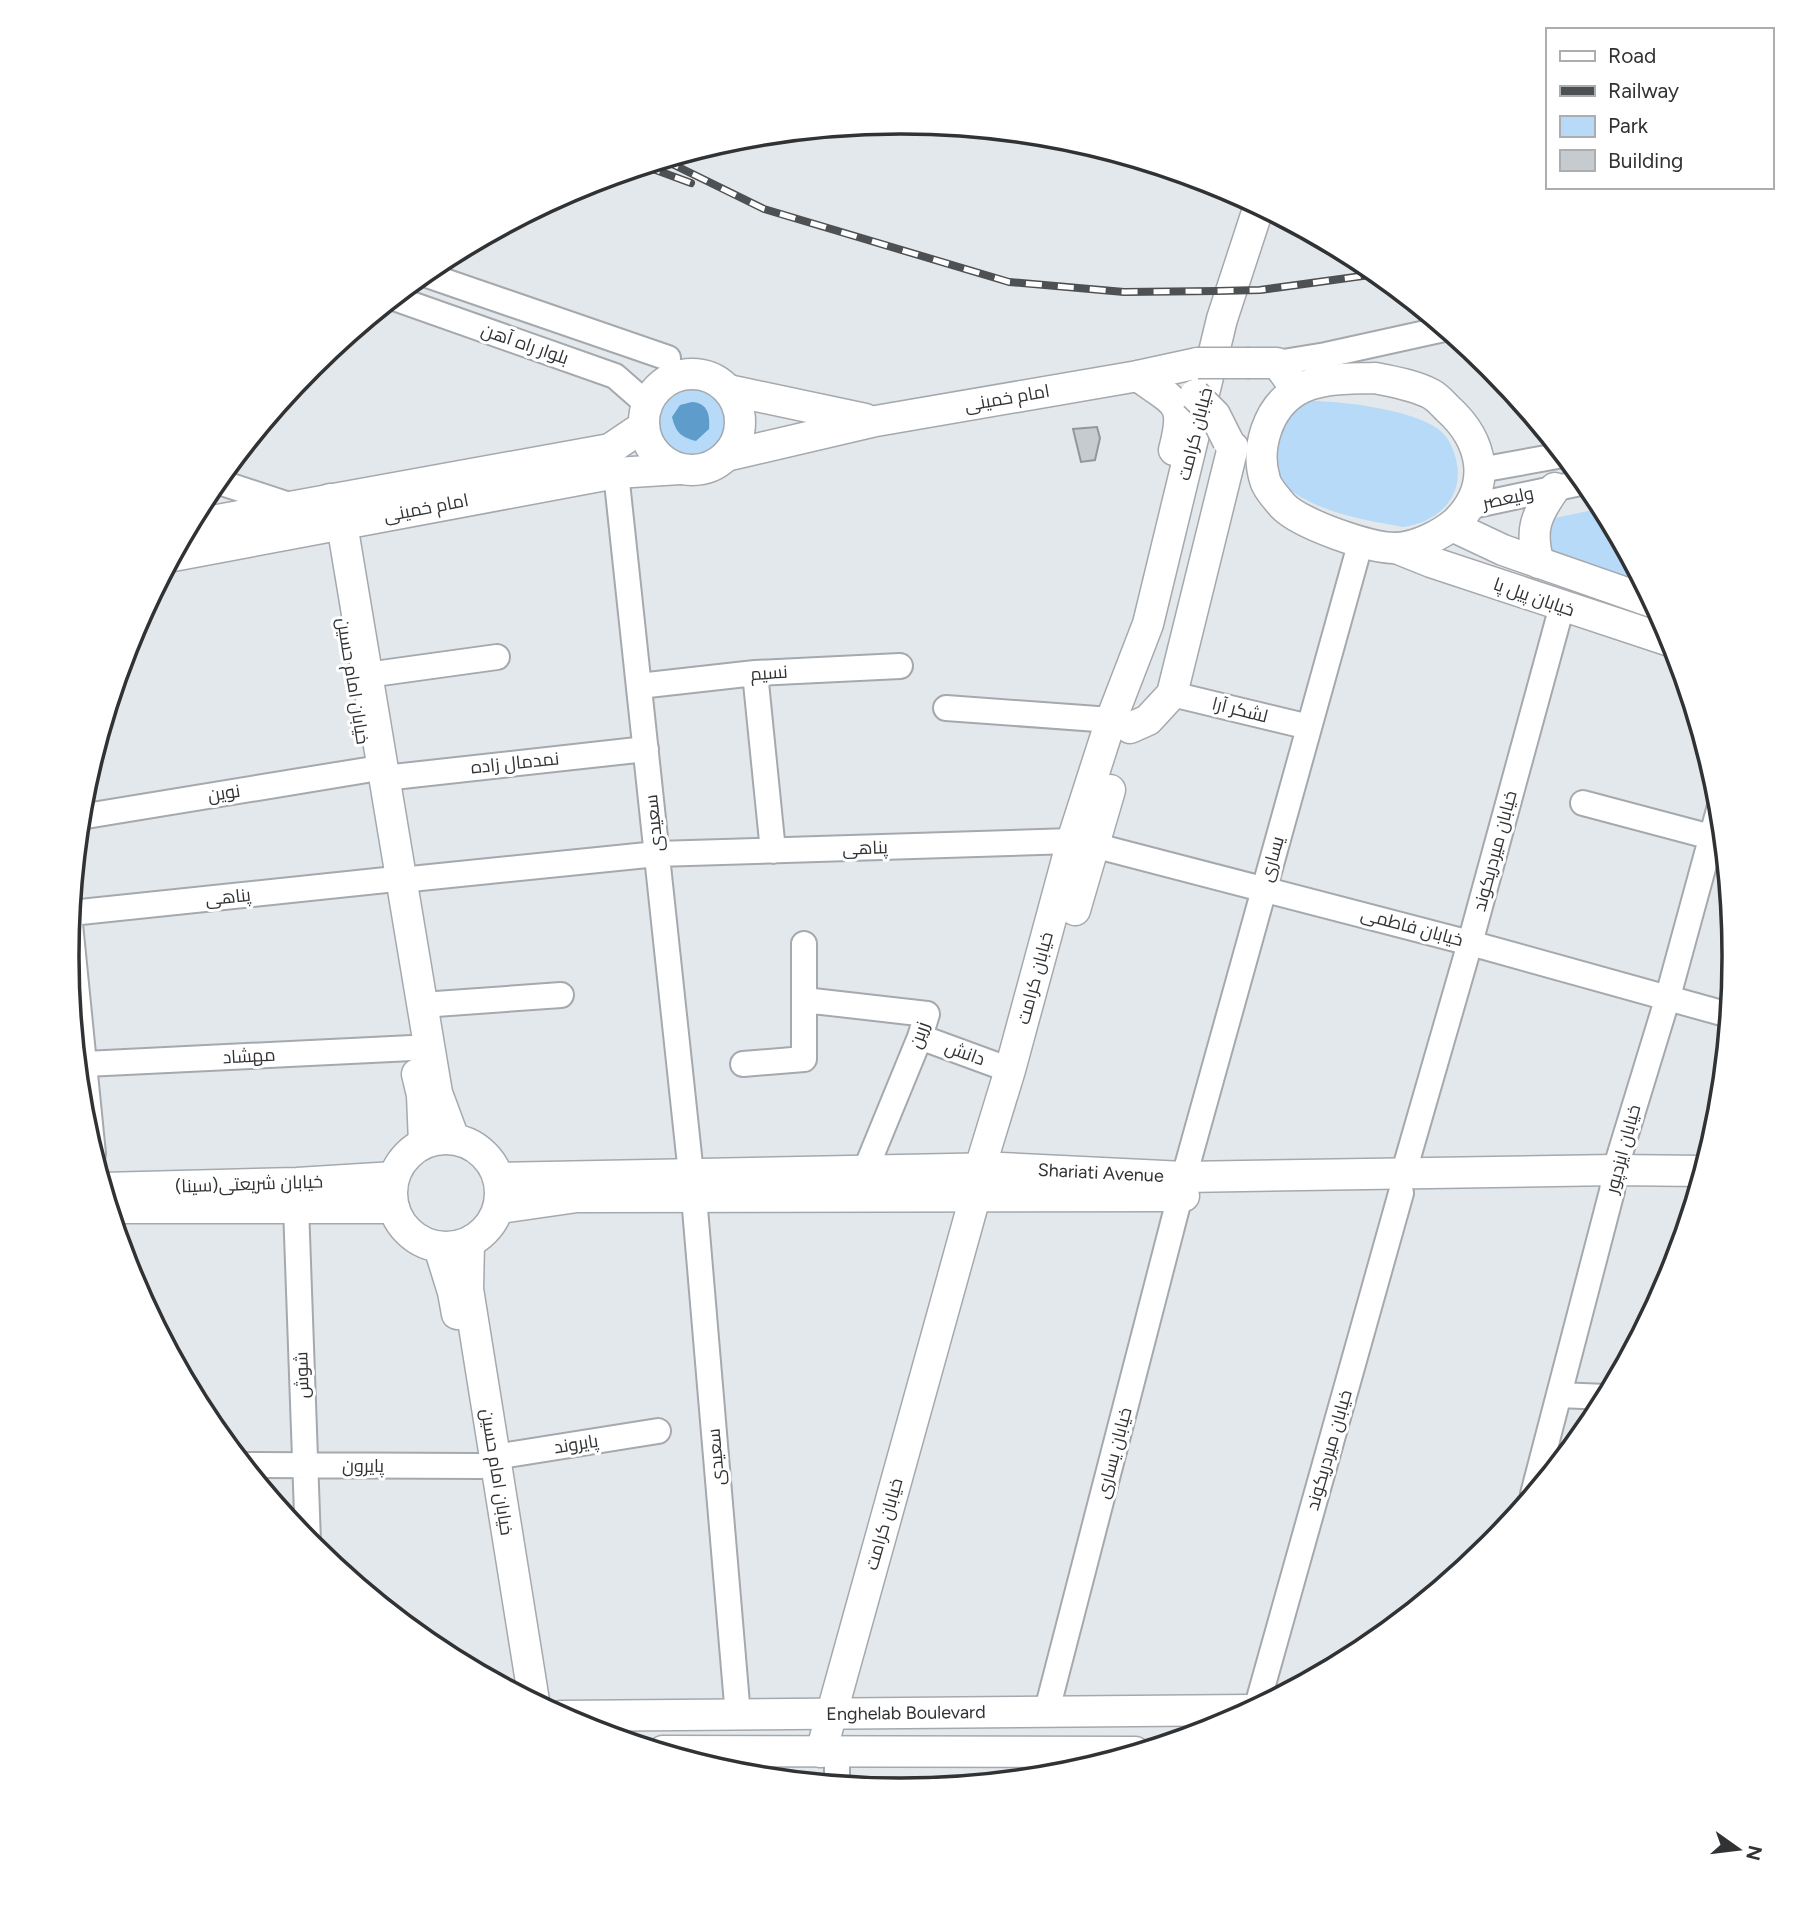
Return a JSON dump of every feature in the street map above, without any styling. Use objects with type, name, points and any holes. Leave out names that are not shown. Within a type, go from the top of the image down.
[{"type":"main road","name":"خیابان کرامت","points":[[988,1182],[1010,1070],[1120,724],[1148,624],[1222,319],[1256,215]]},
{"type":"main road","name":"خیابان کرامت","points":[[1120,724],[1151,677],[1167,632],[1240,322],[1272,223]]},
{"type":"main road","name":"امام خمینی","points":[[726,456],[876,421],[1138,376],[1198,363],[1264,363]]},
{"type":"main road","points":[[1264,363],[1297,390]]},
{"type":"main road","points":[[696,375],[714,379],[728,390],[737,406],[740,424],[736,441],[726,456],[711,466],[696,470],[680,469],[665,462],[650,446],[645,415],[658,387],[675,376],[696,375]]},
{"type":"main road","points":[[1138,376],[1172,401],[1181,416],[1119,671],[1120,724],[1148,720],[1172,694],[1230,444]]},
{"type":"main road","points":[[1138,376],[1182,385],[1215,415],[1230,444],[1265,481],[1285,508],[1315,527],[1361,541],[1396,548],[1421,542],[1462,516],[1480,470],[1474,440],[1456,416],[1433,395],[1401,383],[1375,378],[1332,380],[1297,390],[1277,408],[1264,433],[1265,481]]},
{"type":"main road","name":"امام خمینی","points":[[728,390],[876,421]]},
{"type":"main road","name":"امام خمینی","points":[[185,553],[610,449],[645,415]]},
{"type":"main road","name":"امام خمینی","points":[[203,522],[292,506],[333,517],[616,473],[680,469]]},
{"type":"main road","points":[[1539,563],[1533,530],[1541,509],[1555,488]]},
{"type":"main road","name":"خیابان پیل پا","points":[[1462,516],[1503,550],[1640,598]]},
{"type":"main road","name":"خیابان امام حسین","points":[[333,517],[367,675],[376,774]]},
{"type":"main road","name":"خیابان امام حسین","points":[[333,517],[394,880],[412,1048],[422,1096],[424,1143]]},
{"type":"main road","name":"خیابان پیل پا","points":[[1396,548],[1658,637]]},
{"type":"main road","name":"خیابان کرامت","points":[[829,1752],[1083,843]]},
{"type":"main road","points":[[394,880],[422,1005],[437,1093],[454,1139]]},
{"type":"main road","points":[[454,1139],[469,1143],[492,1163],[499,1178],[499,1208],[487,1228],[469,1243],[439,1247],[424,1243],[400,1222],[392,1193],[394,1177],[411,1151],[424,1143],[454,1139]]},
{"type":"main road","name":"Shariati Avenue","points":[[499,1208],[577,1197],[865,1171],[988,1182]]},
{"type":"main road","name":"Shariati Avenue","points":[[499,1178],[693,1186],[988,1182],[1182,1187],[1614,1180],[1693,1172]]},
{"type":"main road","name":"خیابان شریعتی(سینا)","points":[[113,1188],[297,1183],[394,1177]]},
{"type":"main road","name":"Shariati Avenue","points":[[1614,1180],[1688,1189]]},
{"type":"main road","name":"خیابان شریعتی(سینا)","points":[[118,1208],[394,1208]]},
{"type":"main road","name":"خیابان امام حسین","points":[[469,1243],[468,1289],[516,1682]]},
{"type":"main road","name":"خیابان امام حسین","points":[[439,1247],[453,1292],[532,1690]]},
{"type":"main road","name":"Enghelab Boulevard","points":[[589,1716],[1226,1710]]},
{"type":"main road","points":[[693,1751],[829,1752],[1056,1763]]},
{"type":"street","name":"بلوار راه آهن","points":[[436,278],[668,358]]},
{"type":"street","name":"بلوار راه آهن","points":[[404,301],[615,376],[645,415]]},
{"type":"street","points":[[1264,363],[1326,355],[1433,331]]},
{"type":"street","name":"ولیعصر","points":[[1480,470],[1553,457]]},
{"type":"street","name":"سعیدی","points":[[616,473],[693,1186],[738,1716]]},
{"type":"street","name":"ولیعصر","points":[[1462,516],[1573,484]]},
{"type":"street","points":[[228,485],[292,506]]},
{"type":"street","name":"یساری","points":[[1182,1187],[1361,541]]},
{"type":"street","name":"خیابان میردریکوند","points":[[1260,1695],[1471,943],[1562,606]]},
{"type":"street","points":[[367,675],[497,657]]},
{"type":"street","name":"نسیم","points":[[639,686],[755,673],[900,666]]},
{"type":"street","points":[[755,673],[773,851]]},
{"type":"street","name":"لشکر آرا","points":[[1172,694],[1308,727]]},
{"type":"street","points":[[946,708],[1120,724]]},
{"type":"street","name":"نمدمال زاده","points":[[376,774],[646,749]]},
{"type":"street","name":"نوین","points":[[92,815],[376,774]]},
{"type":"street","points":[[1583,803],[1711,837]]},
{"type":"street","name":"خیابان ایزدپور","points":[[1539,1472],[1614,1180],[1712,833]]},
{"type":"street","name":"خیابان فاطمی","points":[[1083,843],[1471,943],[1720,1013]]},
{"type":"street","name":"پناهی","points":[[81,912],[657,854],[1083,843]]},
{"type":"street","points":[[743,1064],[804,1059],[804,944]]},
{"type":"street","points":[[422,1005],[561,995]]},
{"type":"street","name":"زرین","points":[[804,1000],[926,1014],[920,1037],[865,1171]]},
{"type":"street","name":"دانش","points":[[920,1037],[1010,1070]]},
{"type":"street","name":"مهشاد","points":[[86,1064],[412,1048]]},
{"type":"street","name":"خیابان یساری","points":[[1047,1710],[1182,1187]]},
{"type":"street","name":"شوش","points":[[296,1207],[307,1524]]},
{"type":"street","points":[[1559,1395],[1594,1397]]},
{"type":"street","name":"پایروند","points":[[488,1462],[658,1431]]},
{"type":"street","name":"پایرون","points":[[256,1465],[488,1462]]},
{"type":"street","points":[[822,1774],[829,1752]]},
{"type":"street","points":[[829,1752],[835,1775]]},
{"type":"green space","points":[[693,385],[707,389],[720,399],[727,411],[728,424],[725,436],[717,447],[706,454],[692,457],[675,454],[661,444],[657,435],[656,414],[660,399],[665,394]]},
{"type":"green space","points":[[1311,401],[1359,405],[1395,412],[1438,429],[1451,444],[1458,470],[1454,494],[1447,504],[1428,519],[1403,527],[1332,511],[1298,496],[1273,472],[1281,418],[1294,405]]},
{"type":"green space","points":[[1591,510],[1636,589],[1552,561],[1546,539],[1555,518]]},
{"type":"shaded area","points":[[692,402],[705,407],[709,419],[709,429],[696,441],[680,433],[672,417],[680,405]]},
{"type":"building","points":[[1097,427],[1100,438],[1095,460],[1081,462],[1073,429]]},
{"type":"railway","points":[[676,166],[764,209],[1009,282],[1124,292],[1217,291],[1260,290],[1361,276]]},
{"type":"railway","points":[[659,171],[691,183]]}]
